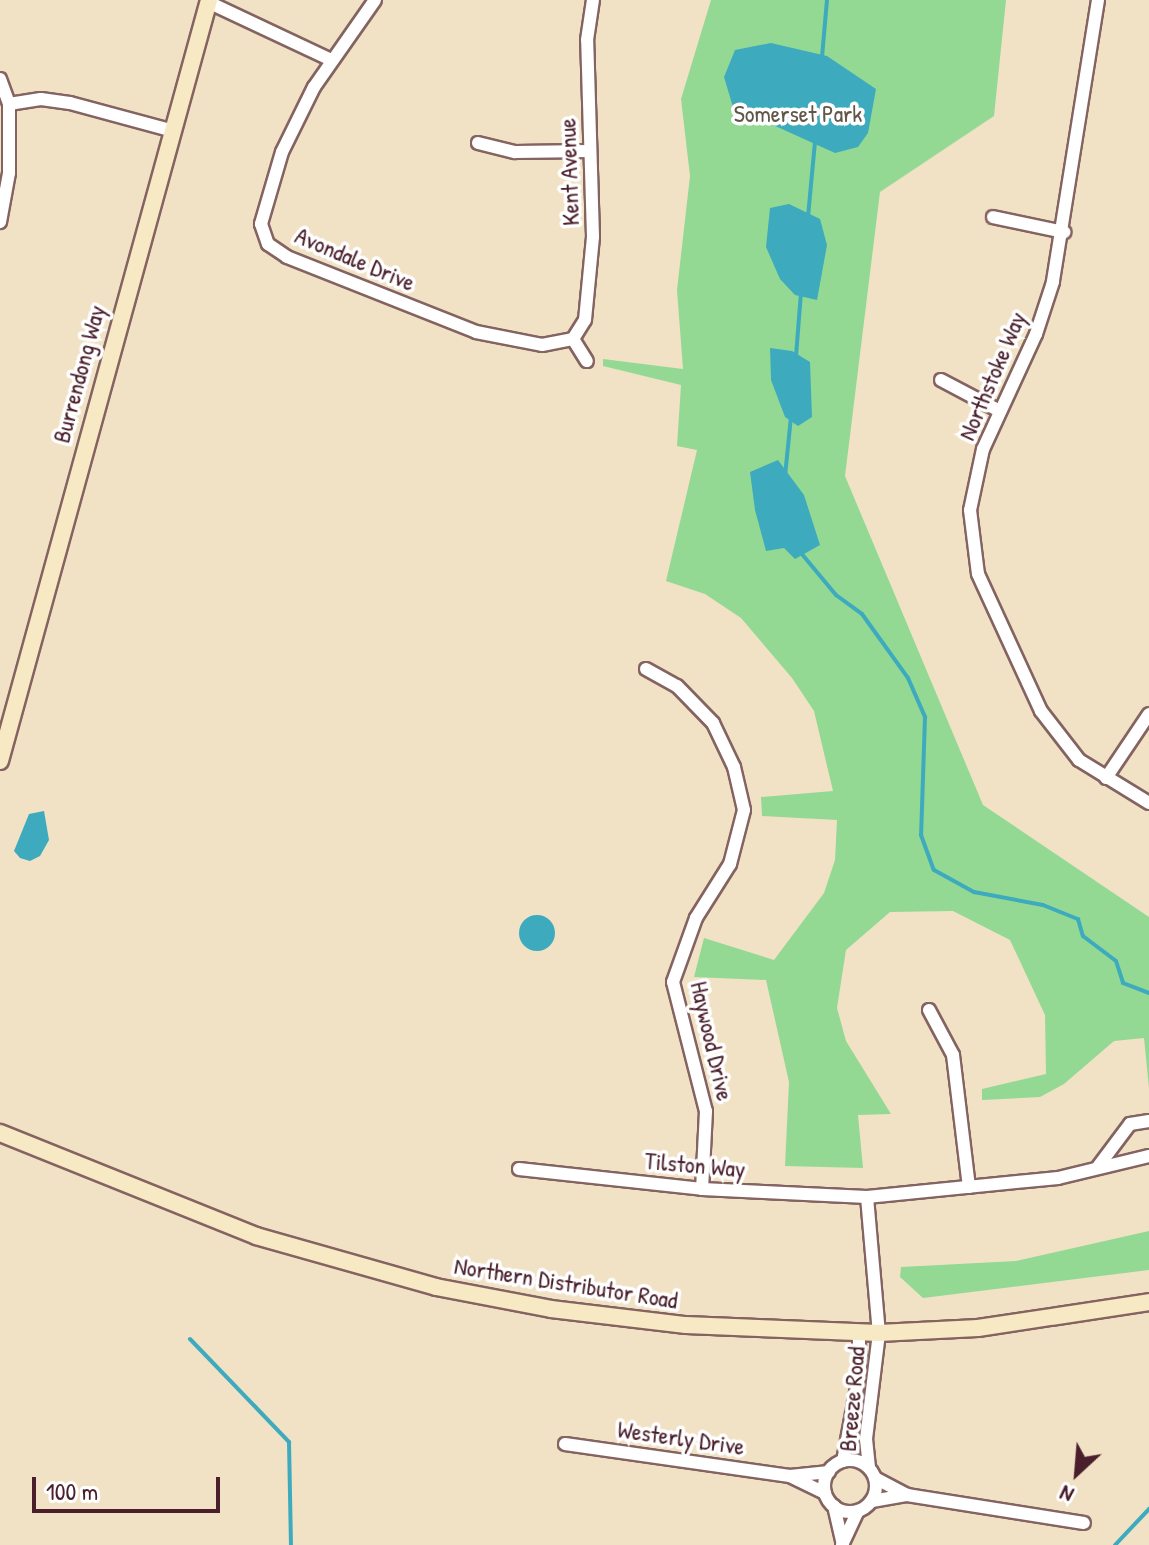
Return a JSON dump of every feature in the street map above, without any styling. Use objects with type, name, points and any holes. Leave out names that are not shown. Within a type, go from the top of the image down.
[{"type":"main road","name":"Burrendong Way","points":[[0,761],[170,130],[208,1]]},
{"type":"main road","name":"Northern Distributor Road","points":[[0,1133],[256,1236],[436,1287],[647,1322],[879,1333],[978,1328],[1149,1302]]},
{"type":"street","name":"Avondale Drive","points":[[375,0],[331,60],[282,152],[261,224],[268,244],[287,257],[476,332],[542,345],[573,339]]},
{"type":"street","name":"Kent Avenue","points":[[573,339],[585,320],[593,237],[587,40],[593,0]]},
{"type":"street","name":"Northstoke Way","points":[[1098,0],[1064,232],[1036,334],[998,410],[983,449],[970,510],[978,574],[1041,711],[1079,760],[1149,803]]},
{"type":"street","points":[[208,1],[331,60]]},
{"type":"street","points":[[0,79],[9,104],[9,173],[0,222]]},
{"type":"street","points":[[9,104],[41,99],[70,103],[170,130]]},
{"type":"street","points":[[478,143],[515,152],[589,151]]},
{"type":"street","points":[[993,217],[1064,232]]},
{"type":"street","points":[[573,339],[587,361]]},
{"type":"street","points":[[941,380],[998,410]]},
{"type":"street","name":"Haywood Drive","points":[[646,669],[677,686],[713,723],[734,767],[744,810],[730,864],[696,918],[673,982],[706,1111],[702,1189]]},
{"type":"street","points":[[1106,778],[1149,714]]},
{"type":"street","points":[[929,1010],[953,1055],[969,1187]]},
{"type":"street","points":[[1097,1168],[1130,1124],[1149,1121]]},
{"type":"street","name":"Tilston Way","points":[[519,1169],[702,1189],[867,1197],[1058,1178],[1149,1156]]},
{"type":"street","points":[[867,1197],[879,1333]]},
{"type":"street","name":"Breeze Road","points":[[843,1461],[860,1371],[859,1333]]},
{"type":"street","name":"Breeze Road","points":[[872,1473],[866,1439],[879,1333]]},
{"type":"street","name":"Westerly Drive","points":[[565,1444],[790,1476],[829,1472]]},
{"type":"street","points":[[842,1545],[834,1506],[825,1493],[829,1472],[843,1461],[872,1473],[907,1495]]},
{"type":"street","points":[[872,1473],[872,1501]]},
{"type":"street","name":"Westerly Drive","points":[[790,1476],[825,1493]]},
{"type":"street","points":[[842,1545],[858,1511],[872,1501],[907,1495],[1084,1523]]},
{"type":"street","points":[[834,1506],[858,1511]]},
{"type":"green space","name":"Somerset Park","points":[[711,0],[1006,0],[994,116],[880,192],[845,476],[983,805],[1149,917],[1149,1088],[1144,1038],[1114,1041],[1064,1084],[1040,1097],[982,1100],[982,1089],[1046,1074],[1045,1015],[1010,940],[953,911],[890,912],[846,950],[837,1008],[846,1041],[891,1114],[858,1115],[863,1168],[785,1166],[789,1082],[766,980],[694,977],[704,938],[774,960],[824,893],[835,860],[837,820],[762,816],[761,797],[833,791],[814,711],[792,678],[741,618],[705,594],[666,581],[697,450],[677,446],[681,385],[603,366],[603,359],[683,369],[677,290],[690,176],[681,99]]},
{"type":"green space","points":[[1149,1231],[1149,1270],[923,1298],[900,1277],[901,1267],[1016,1261]]},
{"type":"water","points":[[771,43],[827,56],[876,89],[868,133],[858,147],[835,153],[733,107],[724,77],[735,50]]},
{"type":"water","points":[[789,204],[820,219],[827,245],[817,300],[795,295],[780,279],[766,247],[770,208]]},
{"type":"water","points":[[770,348],[792,351],[810,362],[812,417],[798,426],[785,417],[771,380]]},
{"type":"water","points":[[778,460],[804,495],[820,545],[795,559],[784,548],[766,551],[755,510],[750,472]]},
{"type":"water","points":[[44,811],[49,840],[40,856],[30,861],[20,858],[14,851],[29,814]]},
{"type":"water","points":[[537,915],[550,920],[555,933],[550,946],[537,951],[524,946],[519,933],[524,920]]},
{"type":"waterway","points":[[822,57],[827,0]]},
{"type":"waterway","points":[[808,217],[815,142]]},
{"type":"waterway","points":[[796,356],[801,293]]},
{"type":"waterway","points":[[785,476],[791,417]]},
{"type":"waterway","points":[[801,553],[836,595],[862,614],[908,678],[925,717],[921,835],[934,870],[974,892],[1043,905],[1078,919],[1083,936],[1116,961],[1123,983],[1149,993]]},
{"type":"waterway","points":[[190,1339],[289,1442],[291,1545]]},
{"type":"waterway","points":[[1115,1545],[1149,1509]]}]
